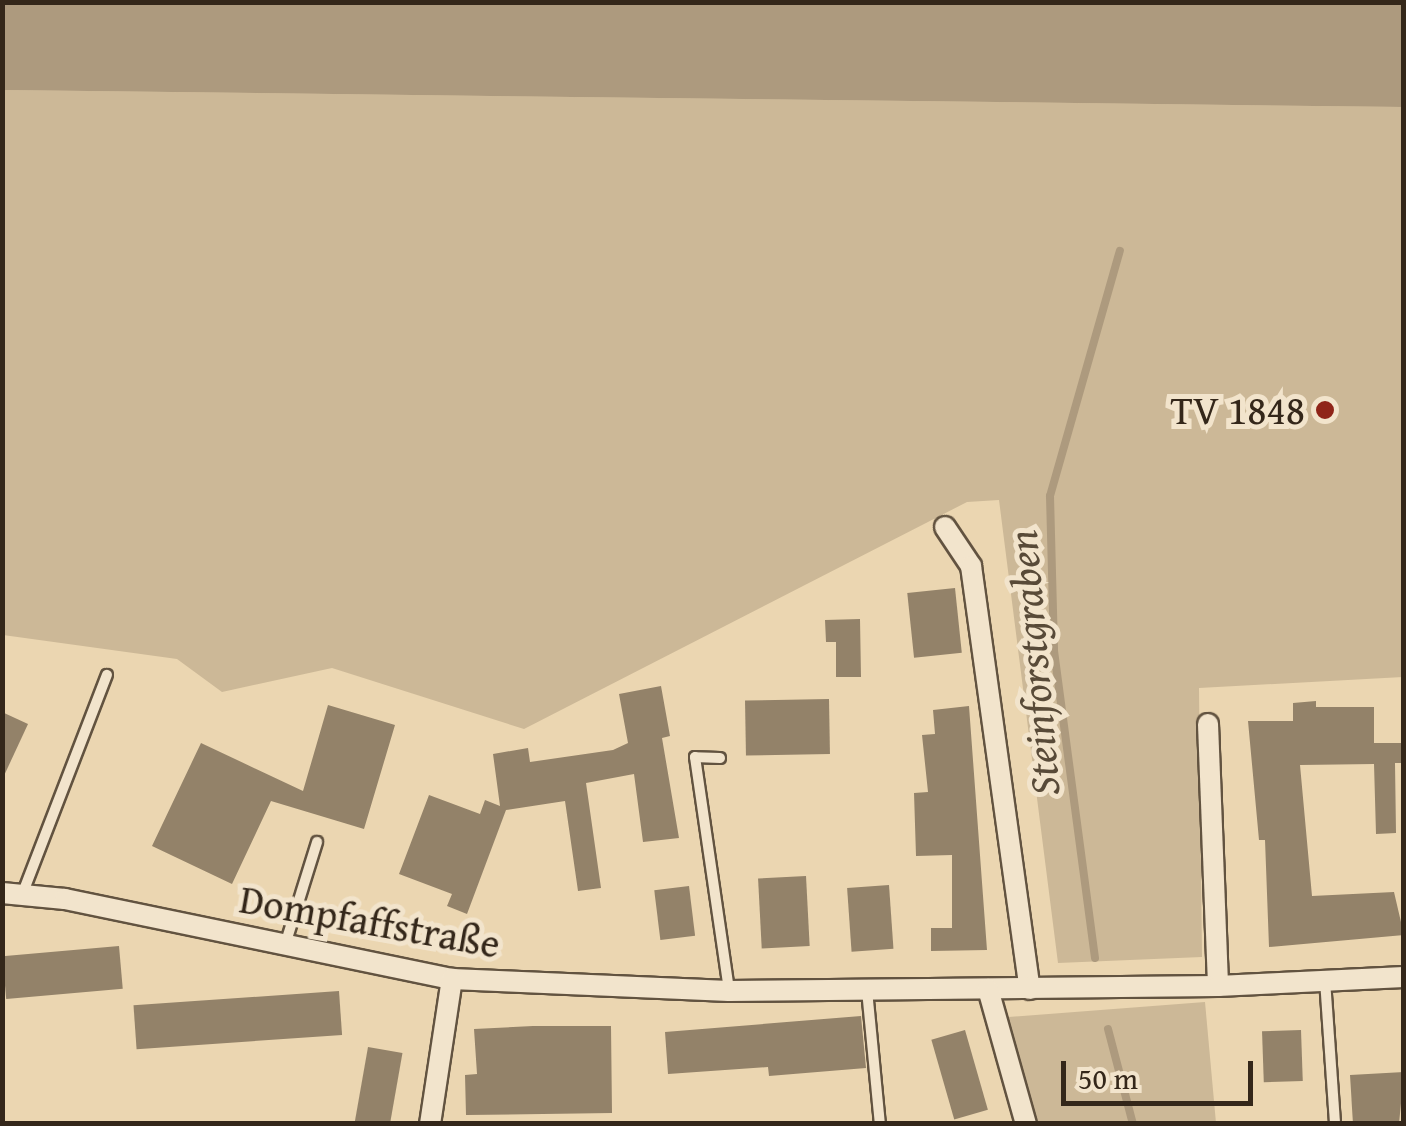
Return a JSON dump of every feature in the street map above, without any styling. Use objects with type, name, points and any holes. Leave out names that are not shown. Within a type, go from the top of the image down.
[{"type":"street","points":[[944,527],[970,566],[1030,989]]},
{"type":"street","points":[[1208,724],[1218,986]]},
{"type":"street","name":"Dompfaffstraße","points":[[12,894],[452,979],[729,991],[1218,986],[1404,977]]},
{"type":"street","points":[[430,1124],[452,979]]},
{"type":"street","points":[[988,990],[1026,1124]]},
{"type":"lane","points":[[12,894],[106,675]]},
{"type":"lane","points":[[720,758],[696,758],[729,991]]},
{"type":"lane","points":[[286,944],[317,842]]},
{"type":"lane","points":[[1325,980],[1335,1124]]},
{"type":"lane","points":[[867,989],[880,1124]]},
{"type":"shaded area","points":[[3,2],[1403,3],[1403,107],[3,90]]},
{"type":"shaded area","points":[[3,90],[1403,107],[1403,677],[1199,688],[1202,957],[1058,963],[999,500],[967,502],[524,729],[332,668],[222,692],[177,659],[3,635]]},
{"type":"shaded area","points":[[1205,1002],[1216,1123],[1026,1123],[996,1018]]},
{"type":"building","points":[[955,588],[962,653],[914,658],[907,593]]},
{"type":"building","points":[[860,619],[861,677],[836,677],[836,642],[826,642],[825,620]]},
{"type":"building","points":[[661,686],[670,736],[662,738],[679,838],[643,842],[634,774],[586,783],[601,888],[578,891],[565,801],[506,810],[467,914],[447,906],[452,894],[399,874],[429,795],[480,814],[485,800],[500,806],[493,754],[528,748],[530,762],[613,750],[628,743],[619,694]]},
{"type":"building","points":[[829,699],[830,754],[746,755],[745,700]]},
{"type":"building","points":[[1316,701],[1316,707],[1374,707],[1374,743],[1404,743],[1404,763],[1395,763],[1396,833],[1376,834],[1374,764],[1300,765],[1312,896],[1394,892],[1404,935],[1269,947],[1265,840],[1259,840],[1248,721],[1293,721],[1293,703]]},
{"type":"building","points":[[328,705],[395,725],[364,829],[271,801],[232,884],[152,846],[201,743],[303,791]]},
{"type":"building","points":[[969,706],[987,950],[931,951],[931,928],[952,928],[952,855],[916,856],[914,793],[928,792],[922,735],[935,734],[933,710]]},
{"type":"building","points":[[2,712],[28,724],[2,780]]},
{"type":"building","points":[[806,876],[810,946],[762,948],[758,879]]},
{"type":"building","points":[[889,885],[893,949],[852,952],[847,888]]},
{"type":"building","points":[[689,886],[695,936],[660,940],[654,890]]},
{"type":"building","points":[[119,946],[123,989],[6,999],[2,956]]},
{"type":"building","points":[[339,991],[342,1035],[137,1049],[134,1005]]},
{"type":"building","points":[[861,1016],[866,1068],[769,1076],[768,1067],[668,1074],[665,1032]]},
{"type":"building","points":[[611,1026],[612,1113],[466,1115],[465,1075],[477,1074],[474,1029]]},
{"type":"building","points":[[965,1030],[988,1110],[954,1119],[931,1040]]},
{"type":"building","points":[[1301,1030],[1303,1081],[1264,1082],[1262,1031]]},
{"type":"building","points":[[368,1047],[402,1053],[390,1124],[354,1124]]},
{"type":"building","points":[[1404,1072],[1399,1124],[1353,1124],[1350,1075]]},
{"type":"waterway","name":"Steinforstgraben","points":[[1095,958],[1054,649],[1050,496],[1120,251]]},
{"type":"waterway","name":"Steinforstgraben","points":[[1108,1029],[1133,1124]]},
{"type":"place","name":"TV 1848","points":[[1325,410]]}]
